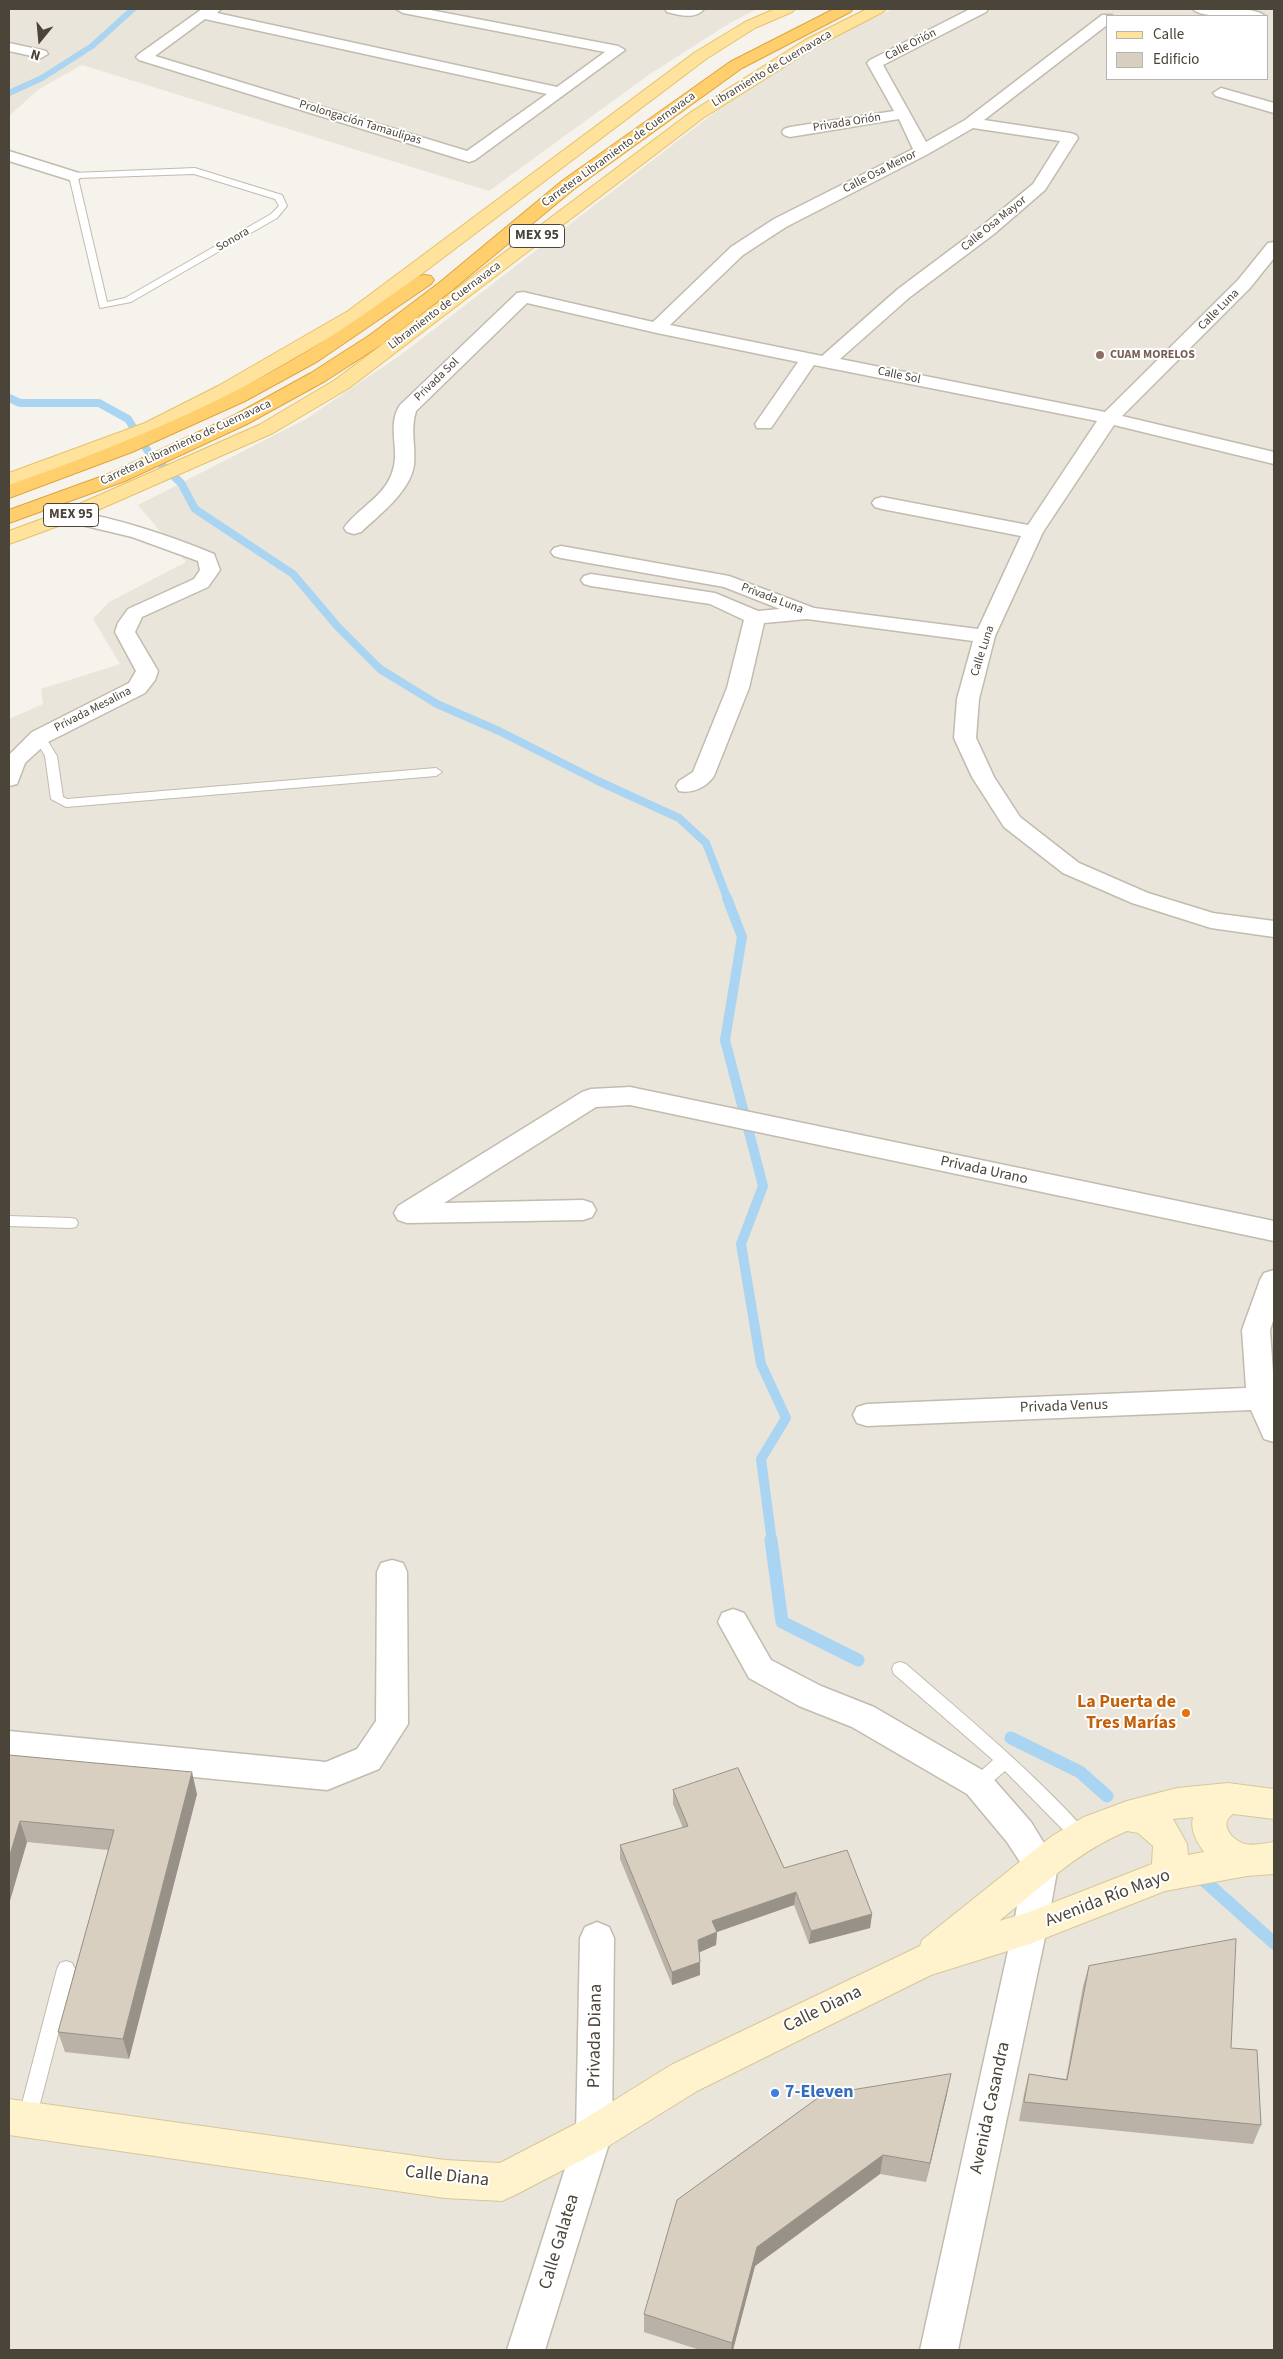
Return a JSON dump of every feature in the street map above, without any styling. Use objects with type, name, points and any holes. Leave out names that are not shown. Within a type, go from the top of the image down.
[{"type":"highway","name":"Carretera Libramiento de Cuernavaca","points":[[9,492],[156,430],[310,357],[432,275],[714,60],[820,9]]},
{"type":"highway","name":"Carretera Libramiento de Cuernavaca","points":[[9,517],[124,483],[176,450],[240,420],[310,382],[377,339],[445,287],[568,185],[736,65],[845,9]]},
{"type":"main road","name":"MEX 95","points":[[156,430],[355,315],[700,56],[750,26],[787,9]]},
{"type":"main road","name":"Libramiento de Cuernavaca","points":[[9,538],[68,516],[124,483],[196,462],[266,429],[342,384],[697,115],[812,43],[878,9]]},
{"type":"main road","name":"MEX 95","points":[[9,480],[114,448]]},
{"type":"street","name":"Prolongación Tamaulipas","points":[[208,11],[144,57],[469,157],[618,50],[403,9]]},
{"type":"street","points":[[672,9],[690,12],[697,9]]},
{"type":"street","name":"Calle Orión","points":[[922,151],[904,114],[875,63],[981,9]]},
{"type":"street","points":[[1200,9],[1250,15]]},
{"type":"street","points":[[208,11],[559,92]]},
{"type":"street","name":"Calle Osa Menor","points":[[657,328],[737,251],[780,223],[922,151],[970,123],[1106,19]]},
{"type":"street","points":[[9,47],[41,54]]},
{"type":"street","points":[[1221,93],[1274,108]]},
{"type":"street","name":"Privada Orión","points":[[790,132],[904,114]]},
{"type":"street","name":"Calle Osa Mayor","points":[[818,360],[988,230],[1039,187],[1070,138],[970,123]]},
{"type":"street","points":[[9,156],[73,176]]},
{"type":"street","name":"Calle Luna","points":[[1274,247],[1244,284],[1109,418],[1033,532],[985,636],[968,699],[965,738],[983,777],[1012,822],[1071,868],[1140,898],[1211,920],[1274,929]]},
{"type":"street","name":"Calle Sol","points":[[523,297],[657,328],[1109,418],[1274,458]]},
{"type":"street","name":"Privada Sol","points":[[354,528],[389,495],[404,468],[402,426],[407,409],[523,297]]},
{"type":"street","points":[[764,424],[818,360]]},
{"type":"street","points":[[882,503],[1033,532]]},
{"type":"street","name":"Privada Mesalina","points":[[9,779],[15,761],[40,737],[137,688],[144,680],[147,671],[124,632],[128,622],[135,614],[200,583],[210,570],[208,558],[151,534],[105,522],[68,516]]},
{"type":"street","name":"Privada Luna","points":[[561,552],[729,582],[810,614],[985,636]]},
{"type":"street","points":[[591,580],[714,600],[755,617],[810,614]]},
{"type":"street","points":[[688,786],[703,776],[738,688],[755,617]]},
{"type":"street","name":"Privada Urano","points":[[583,1210],[407,1213],[592,1098],[630,1096],[1274,1232]]},
{"type":"street","points":[[1274,1280],[1256,1330],[1261,1398],[1274,1430]]},
{"type":"street","name":"Privada Venus","points":[[867,1415],[1261,1398]]},
{"type":"street","points":[[9,1745],[327,1776],[368,1759],[392,1724],[392,1572]]},
{"type":"street","points":[[734,1622],[760,1669],[810,1696],[863,1717],[978,1784],[1019,1832],[1041,1866],[1064,1846],[1096,1828],[1128,1816],[1176,1803],[1228,1798],[1274,1804]]},
{"type":"street","points":[[1228,1798],[1219,1803],[1212,1811],[1209,1820],[1214,1842],[1223,1851],[1235,1857],[1260,1859]]},
{"type":"street","points":[[1128,1816],[1142,1817],[1155,1824],[1165,1834],[1172,1856],[1170,1866],[1164,1875]]},
{"type":"street","name":"Avenida Río Mayo","points":[[1030,1928],[1164,1875],[1260,1859]]},
{"type":"street","name":"Avenida Casandra","points":[[939,2350],[1030,1928],[1041,1866]]},
{"type":"street","name":"Calle Diana","points":[[924,1961],[1041,1866]]},
{"type":"street","name":"Calle Diana","points":[[18,2118],[445,2179],[502,2182],[594,2134],[684,2078],[924,1961],[1030,1928]]},
{"type":"street","name":"Privada Diana","points":[[594,2134],[597,1938]]},
{"type":"street","name":"Calle Galatea","points":[[526,2350],[594,2134]]},
{"type":"lane","name":"Sonora","points":[[195,171],[278,197],[283,206],[274,216],[128,300],[102,306],[73,176],[195,171]]},
{"type":"lane","points":[[40,737],[51,756],[57,799],[66,803],[436,772]]},
{"type":"lane","points":[[9,1221],[72,1223]]},
{"type":"lane","points":[[900,1669],[1055,1807],[1080,1837]]},
{"type":"lane","points":[[978,1784],[1004,1760]]},
{"type":"lane","points":[[18,2118],[66,1969]]},
{"type":"shaded area","points":[[9,9],[757,9],[730,23],[650,74],[489,191],[82,65],[39,89],[9,116]]},
{"type":"shaded area","points":[[893,9],[1274,9],[1274,2350],[9,2350],[9,719],[43,704],[41,689],[120,664],[93,619],[109,602],[186,562],[138,505],[306,419],[402,354],[728,102],[814,46]]},
{"type":"building","points":[[9,1755],[192,1772],[123,2039],[58,2032],[114,1830],[20,1821],[9,1858]]},
{"type":"building","points":[[738,1768],[784,1868],[847,1850],[872,1914],[811,1931],[796,1892],[712,1921],[717,1932],[698,1940],[700,1962],[672,1972],[620,1845],[688,1826],[673,1790]]},
{"type":"building","points":[[1236,1939],[1231,2048],[1257,2050],[1261,2125],[1024,2102],[1029,2074],[1067,2080],[1089,1966]]},
{"type":"building","points":[[951,2074],[930,2163],[883,2155],[757,2247],[732,2343],[644,2314],[677,2200],[822,2095]]},
{"type":"waterway","points":[[9,93],[42,78],[92,46],[133,9]]},
{"type":"waterway","points":[[9,398],[20,403],[99,403],[128,419],[149,453],[181,483],[195,509],[293,574],[338,627],[380,669],[437,704],[499,731],[598,781],[679,818],[706,843],[728,900]]},
{"type":"waterway","points":[[727,898],[742,937],[725,1040],[763,1186],[741,1244],[761,1364],[786,1418],[761,1459],[772,1542]]},
{"type":"waterway","points":[[771,1540],[782,1622],[858,1660]]},
{"type":"waterway","points":[[1011,1738],[1080,1772],[1107,1796]]},
{"type":"waterway","points":[[1198,1875],[1274,1943]]},
{"type":"place","name":"CUAM MORELOS","points":[[1100,355]]},
{"type":"place","name":"La Puerta de Tres Marías","points":[[1186,1713]]},
{"type":"place","name":"7-Eleven","points":[[775,2093]]}]
